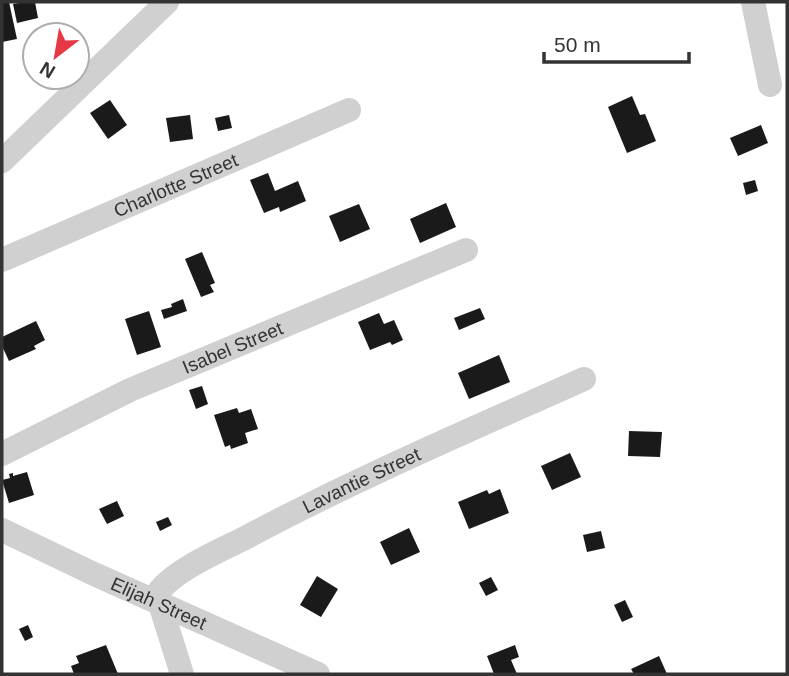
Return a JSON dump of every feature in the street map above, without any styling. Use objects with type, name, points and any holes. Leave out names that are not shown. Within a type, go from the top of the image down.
[{"type":"street","points":[[2,161],[167,2]]},
{"type":"street","points":[[753,2],[770,85]]},
{"type":"street","name":"Charlotte Street","points":[[2,260],[349,110]]},
{"type":"street","name":"Isabel Street","points":[[2,454],[130,390],[466,250]]},
{"type":"street","name":"Lavantie Street","points":[[160,604],[159,591],[190,566],[268,525],[406,459],[584,379]]},
{"type":"street","name":"Elijah Street","points":[[2,530],[318,674]]},
{"type":"street","points":[[160,604],[182,674]]},
{"type":"building","points":[[9,2],[17,39],[2,42],[2,3]]},
{"type":"building","points":[[35,2],[38,18],[17,23],[13,4]]},
{"type":"building","points":[[632,96],[640,115],[645,114],[656,141],[627,153],[608,107]]},
{"type":"building","points":[[110,100],[127,125],[108,139],[90,113]]},
{"type":"building","points":[[190,115],[193,139],[170,142],[166,118]]},
{"type":"building","points":[[229,115],[232,128],[218,131],[215,118]]},
{"type":"building","points":[[761,125],[768,143],[738,156],[730,138]]},
{"type":"building","points":[[268,173],[275,191],[298,181],[306,201],[280,212],[279,207],[264,213],[250,180]]},
{"type":"building","points":[[755,180],[758,191],[746,195],[743,183]]},
{"type":"building","points":[[446,203],[456,227],[420,243],[410,219]]},
{"type":"building","points":[[359,204],[370,229],[340,242],[329,216]]},
{"type":"building","points":[[202,252],[215,283],[210,285],[214,292],[201,297],[185,259]]},
{"type":"building","points":[[183,299],[187,311],[164,319],[161,310],[172,307],[171,304]]},
{"type":"building","points":[[480,308],[485,319],[459,330],[454,318]]},
{"type":"building","points":[[149,311],[161,347],[137,355],[125,319]]},
{"type":"building","points":[[379,313],[384,324],[394,320],[403,340],[370,350],[358,322]]},
{"type":"building","points":[[36,321],[45,340],[34,346],[36,349],[9,361],[2,346],[2,337]]},
{"type":"building","points":[[499,355],[510,382],[469,399],[458,373]]},
{"type":"building","points":[[202,386],[208,404],[196,409],[189,390]]},
{"type":"building","points":[[237,408],[239,413],[251,409],[258,429],[245,433],[248,443],[231,449],[230,445],[225,447],[214,415]]},
{"type":"building","points":[[629,431],[662,432],[660,457],[628,456]]},
{"type":"building","points":[[570,453],[581,477],[552,490],[541,466]]},
{"type":"building","points":[[27,472],[34,495],[9,503],[2,480],[10,478],[9,474],[13,473],[13,476]]},
{"type":"building","points":[[500,489],[509,513],[469,529],[458,502],[487,490],[489,494]]},
{"type":"building","points":[[117,501],[124,516],[107,524],[99,509]]},
{"type":"building","points":[[168,517],[172,525],[160,531],[156,522]]},
{"type":"building","points":[[409,528],[420,552],[391,565],[380,542]]},
{"type":"building","points":[[601,531],[605,548],[587,552],[583,535]]},
{"type":"building","points":[[317,576],[338,589],[321,617],[300,605]]},
{"type":"building","points":[[491,577],[498,590],[486,596],[479,583]]},
{"type":"building","points":[[625,600],[633,617],[622,622],[614,605]]},
{"type":"building","points":[[28,625],[33,637],[25,641],[19,629]]},
{"type":"building","points":[[106,645],[118,674],[74,674],[71,666],[79,663],[76,656]]},
{"type":"building","points":[[515,645],[519,657],[511,660],[517,674],[494,674],[487,656]]},
{"type":"building","points":[[659,656],[667,674],[634,674],[631,669]]}]
